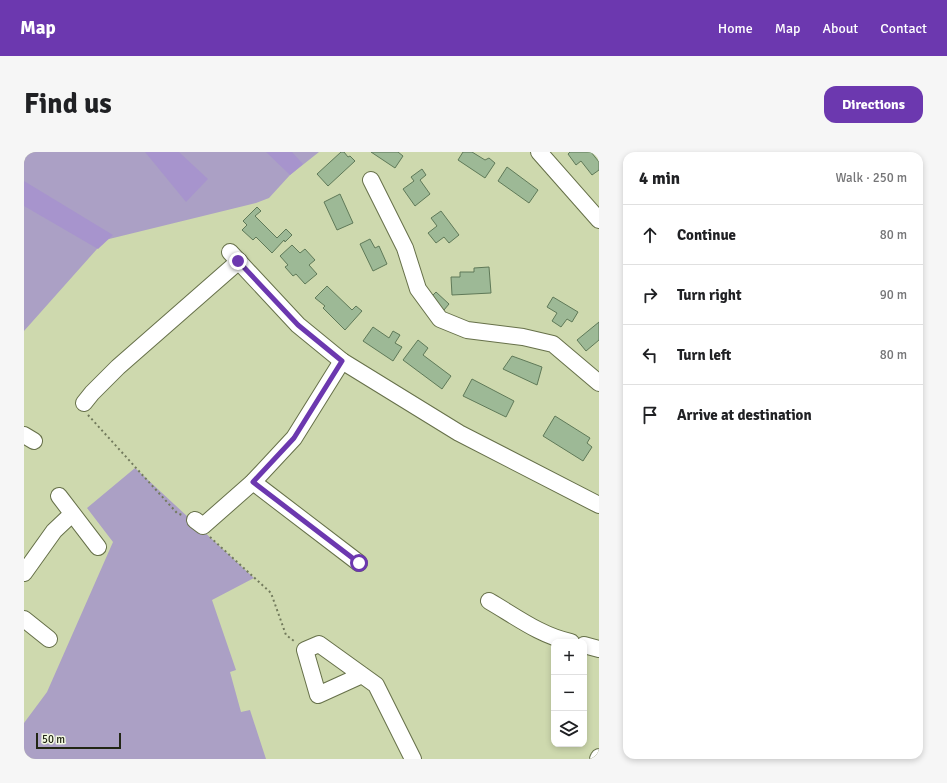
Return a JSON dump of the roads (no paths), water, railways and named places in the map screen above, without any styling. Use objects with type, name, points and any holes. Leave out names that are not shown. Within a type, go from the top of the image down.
[{"type":"street","points":[[539,152],[599,220]]},
{"type":"street","points":[[371,180],[404,248],[418,289],[440,319],[467,330],[523,337],[553,344],[599,383]]},
{"type":"street","points":[[86,393],[118,366],[234,256],[298,325],[342,361],[459,433],[599,505]]},
{"type":"street","points":[[199,523],[253,482],[294,438],[342,361]]},
{"type":"street","points":[[253,482],[359,563]]},
{"type":"street","points":[[59,496],[98,548]]},
{"type":"street","points":[[24,573],[54,531],[72,514]]},
{"type":"street","points":[[489,601],[546,634],[562,639]]},
{"type":"street","points":[[24,619],[49,639]]},
{"type":"street","points":[[362,675],[318,695],[305,650],[319,644],[376,685],[413,759]]},
{"type":"street","points":[[587,646],[599,649]]}]
